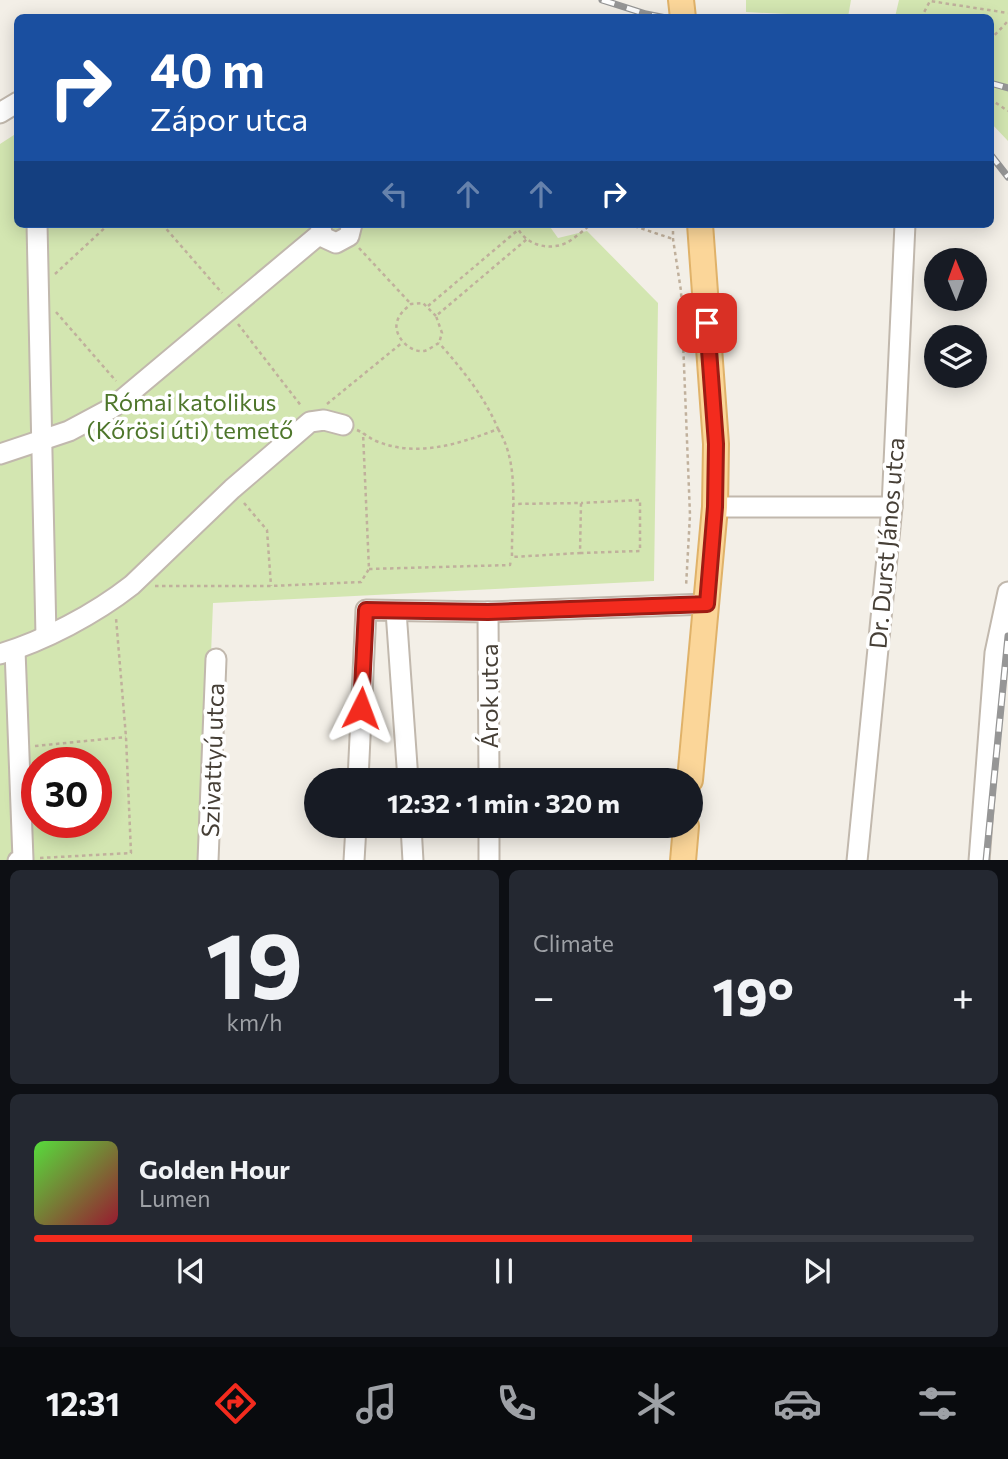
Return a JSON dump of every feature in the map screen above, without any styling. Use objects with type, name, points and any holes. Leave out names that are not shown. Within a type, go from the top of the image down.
[{"type":"main road","points":[[690,768],[696,605],[715,507],[716,444],[700,228]]},
{"type":"main road","points":[[683,860],[685,838]]},
{"type":"street","points":[[37,228],[46,636]]},
{"type":"street","points":[[0,454],[80,425],[112,408],[231,308],[320,228],[331,243],[341,242],[350,230]]},
{"type":"street","name":"Dr. Durst János utca","points":[[857,860],[892,507],[905,228]]},
{"type":"street","points":[[21,860],[19,748],[7,652],[46,636],[115,599],[306,424],[324,420],[343,425]]},
{"type":"street","points":[[715,507],[892,507]]},
{"type":"street","points":[[979,860],[995,653],[1007,600]]},
{"type":"street","points":[[359,768],[366,610],[488,612],[696,605]]},
{"type":"street","points":[[396,611],[407,768]]},
{"type":"street","name":"Árok utca","points":[[488,612],[489,768]]},
{"type":"street","name":"Szivattyú utca","points":[[208,860],[216,659]]},
{"type":"street","points":[[0,754],[19,748]]},
{"type":"street","points":[[354,860],[355,838]]},
{"type":"street","points":[[412,838],[414,860]]},
{"type":"street","points":[[489,838],[489,860]]},
{"type":"path","points":[[923,14],[930,1],[1008,13]]},
{"type":"path","points":[[994,36],[1008,21]]},
{"type":"path","points":[[105,228],[38,291],[128,394]]},
{"type":"path","points":[[165,228],[231,308],[306,424],[403,342]]},
{"type":"path","points":[[428,306],[518,230],[534,244],[558,246],[569,242],[586,228]]},
{"type":"path","points":[[640,228],[673,239]]},
{"type":"path","points":[[672,228],[681,291],[696,605]]},
{"type":"path","points":[[350,230],[411,304]]},
{"type":"path","points":[[436,316],[527,239]]},
{"type":"path","points":[[369,569],[510,565],[513,504],[508,445],[490,409],[439,343],[441,325],[436,316],[423,303],[411,304],[397,320],[396,330],[403,342],[415,350],[425,351],[439,343]]},
{"type":"path","points":[[343,425],[376,441],[410,449],[462,443],[498,429]]},
{"type":"path","points":[[132,585],[271,586],[361,582],[369,569],[363,433]]},
{"type":"path","points":[[232,489],[267,530],[271,586]]},
{"type":"path","points":[[512,557],[640,551],[640,500],[513,504]]},
{"type":"path","points":[[580,553],[581,503]]},
{"type":"path","points":[[21,860],[131,853],[126,737],[115,599]]},
{"type":"path","points":[[19,748],[126,737]]},
{"type":"green space","points":[[746,0],[851,0],[849,14],[746,12]]},
{"type":"green space","points":[[899,0],[1008,0],[1008,141],[994,126],[994,14],[896,14]]},
{"type":"green space","name":"Római katolikus (Kőrösi úti) temető","points":[[14,135],[14,228],[551,228],[558,238],[587,231],[658,303],[654,581],[213,603],[203,860],[0,860],[0,144]]},
{"type":"railway","points":[[602,0],[646,14]]},
{"type":"railway","points":[[994,84],[1008,88]]},
{"type":"railway","points":[[994,159],[1008,177]]},
{"type":"railway","points":[[986,860],[1008,636]]},
{"type":"route","points":[[361,708],[366,610],[488,612],[707,604],[715,507],[716,444],[707,323]]}]
